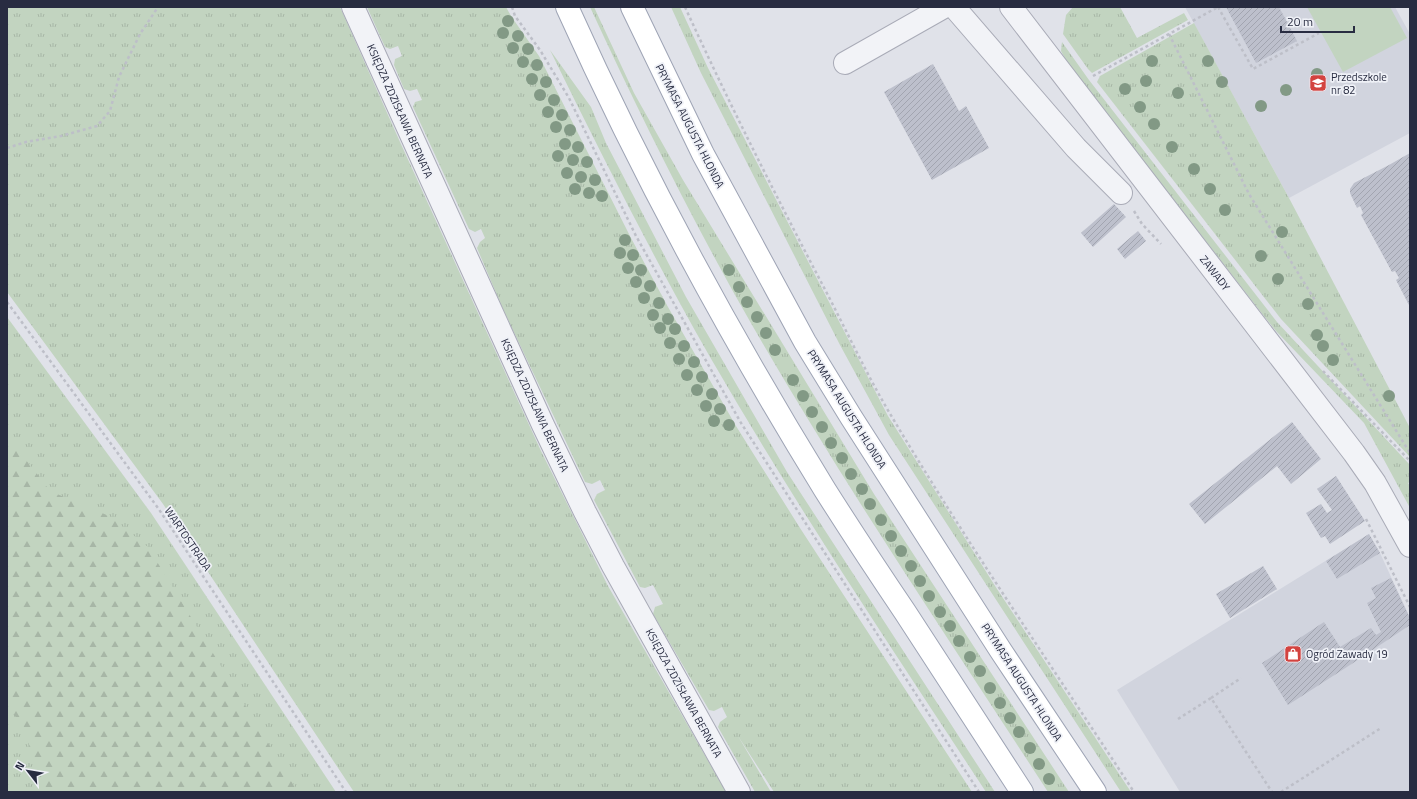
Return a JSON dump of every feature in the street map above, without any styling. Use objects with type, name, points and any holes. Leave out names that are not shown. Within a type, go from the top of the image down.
[{"type":"main road","points":[[567,7],[591,62],[657,196],[759,381],[830,497],[1022,792]]},
{"type":"main road","name":"PRYMASA AUGUSTA HLONDA","points":[[632,7],[703,154],[805,342],[851,417],[1001,651],[1095,792]]},
{"type":"street","name":"KSIĘDZA ZDZISŁAWA BERNATA","points":[[353,7],[543,425],[572,485],[617,573],[740,792]]},
{"type":"street","points":[[846,63],[944,7]]},
{"type":"street","points":[[954,7],[1076,148],[1121,193]]},
{"type":"street","name":"ZAWADY","points":[[1011,7],[1354,452],[1375,483],[1410,546]]},
{"type":"path","points":[[7,148],[26,142],[61,136],[97,126],[110,111],[119,77],[140,34],[158,7]]},
{"type":"path","points":[[512,7],[516,16],[540,50],[569,98],[636,236],[741,423],[979,792]]},
{"type":"path","points":[[685,7],[712,66],[768,178],[891,415],[1000,589],[1134,792]]},
{"type":"path","points":[[1091,77],[1218,7],[1253,69],[1319,33]]},
{"type":"path","points":[[1169,34],[1249,194],[1410,453]]},
{"type":"path","name":"WARTOSTRADA","points":[[7,302],[158,508],[346,792]]},
{"type":"path","points":[[1365,517],[1410,607]]},
{"type":"path","points":[[1178,719],[1241,678]]},
{"type":"path","points":[[1211,698],[1272,792]]},
{"type":"path","points":[[1281,792],[1381,728]]},
{"type":"shaded area","name":"Przedszkole nr 82","points":[[1185,7],[1395,7],[1410,34],[1410,133],[1289,198]]},
{"type":"shaded area","name":"Ogród Zawady 19","points":[[1369,534],[1380,553],[1410,618],[1410,792],[1180,792],[1117,690]]},
{"type":"green space","points":[[7,7],[340,7],[541,451],[608,586],[726,792],[354,792],[163,504],[7,292]]},
{"type":"green space","points":[[367,7],[506,7],[539,56],[631,238],[668,307],[736,426],[800,528],[972,792],[774,792],[738,736],[771,792],[755,792],[718,727],[720,722],[727,717],[722,707],[714,711],[709,710],[653,614],[655,607],[663,604],[653,585],[645,588],[640,587],[594,500],[597,494],[605,490],[600,480],[592,484],[585,482],[502,307],[477,248],[480,242],[485,238],[481,229],[475,232],[469,229],[413,107],[415,102],[422,100],[417,89],[410,91],[404,89],[394,65],[395,59],[402,56],[398,46],[390,49],[385,47]]},
{"type":"green space","points":[[590,7],[594,7],[634,93],[683,180],[874,494],[1069,792],[1048,792],[897,561],[823,444],[752,325],[688,208],[628,88]]},
{"type":"green space","points":[[671,7],[680,7],[708,68],[888,416],[997,589],[1131,792],[1121,792],[889,435],[840,345],[701,73]]},
{"type":"green space","points":[[1073,7],[1120,7],[1137,38],[1184,13],[1188,20],[1092,73],[1063,34],[1066,15]]},
{"type":"green space","points":[[1307,7],[1390,7],[1407,38],[1343,72]]},
{"type":"green space","points":[[1194,23],[1289,198],[1410,428],[1410,457],[1281,319],[1097,82],[1100,76]]},
{"type":"green space","points":[[1062,42],[1089,80],[1277,322],[1410,465],[1410,482],[1408,483],[1410,486],[1410,508],[1364,423],[1276,331],[1263,315],[1067,62],[1061,51]]},
{"type":"green space","points":[[550,50],[591,107],[606,143],[686,297],[787,472],[995,792],[986,792],[845,577],[743,413],[710,357],[648,243]]},
{"type":"green space","points":[[7,317],[151,513],[336,792],[7,792]]},
{"type":"green space","points":[[7,435],[50,491],[109,516],[148,547],[298,792],[43,792],[23,725],[7,707]]},
{"type":"building","points":[[1226,7],[1279,7],[1297,41],[1256,63]]},
{"type":"building","points":[[933,64],[959,111],[966,106],[989,148],[932,180],[884,92]]},
{"type":"building","points":[[1410,153],[1410,307],[1396,280],[1399,278],[1395,271],[1392,272],[1361,215],[1363,213],[1360,206],[1357,208],[1350,193],[1350,189],[1354,183]]},
{"type":"building","points":[[1114,204],[1126,217],[1093,247],[1081,233]]},
{"type":"building","points":[[1138,231],[1146,241],[1125,259],[1117,249]]},
{"type":"building","points":[[1292,422],[1321,459],[1291,484],[1277,466],[1205,524],[1189,504]]},
{"type":"building","points":[[1336,476],[1365,521],[1330,544],[1325,536],[1321,538],[1306,513],[1321,504],[1327,513],[1332,510],[1317,489]]},
{"type":"building","points":[[1369,534],[1380,553],[1337,579],[1326,561]]},
{"type":"building","points":[[1263,566],[1277,589],[1230,618],[1216,594]]},
{"type":"building","points":[[1391,578],[1410,618],[1410,625],[1288,705],[1262,663],[1324,622],[1340,647],[1371,628],[1376,635],[1381,632],[1367,603],[1376,598],[1371,588]]},
{"type":"place","name":"Przedszkole nr 82","points":[[1318,83]]},
{"type":"place","name":"Ogród Zawady 19","points":[[1293,654]]}]
